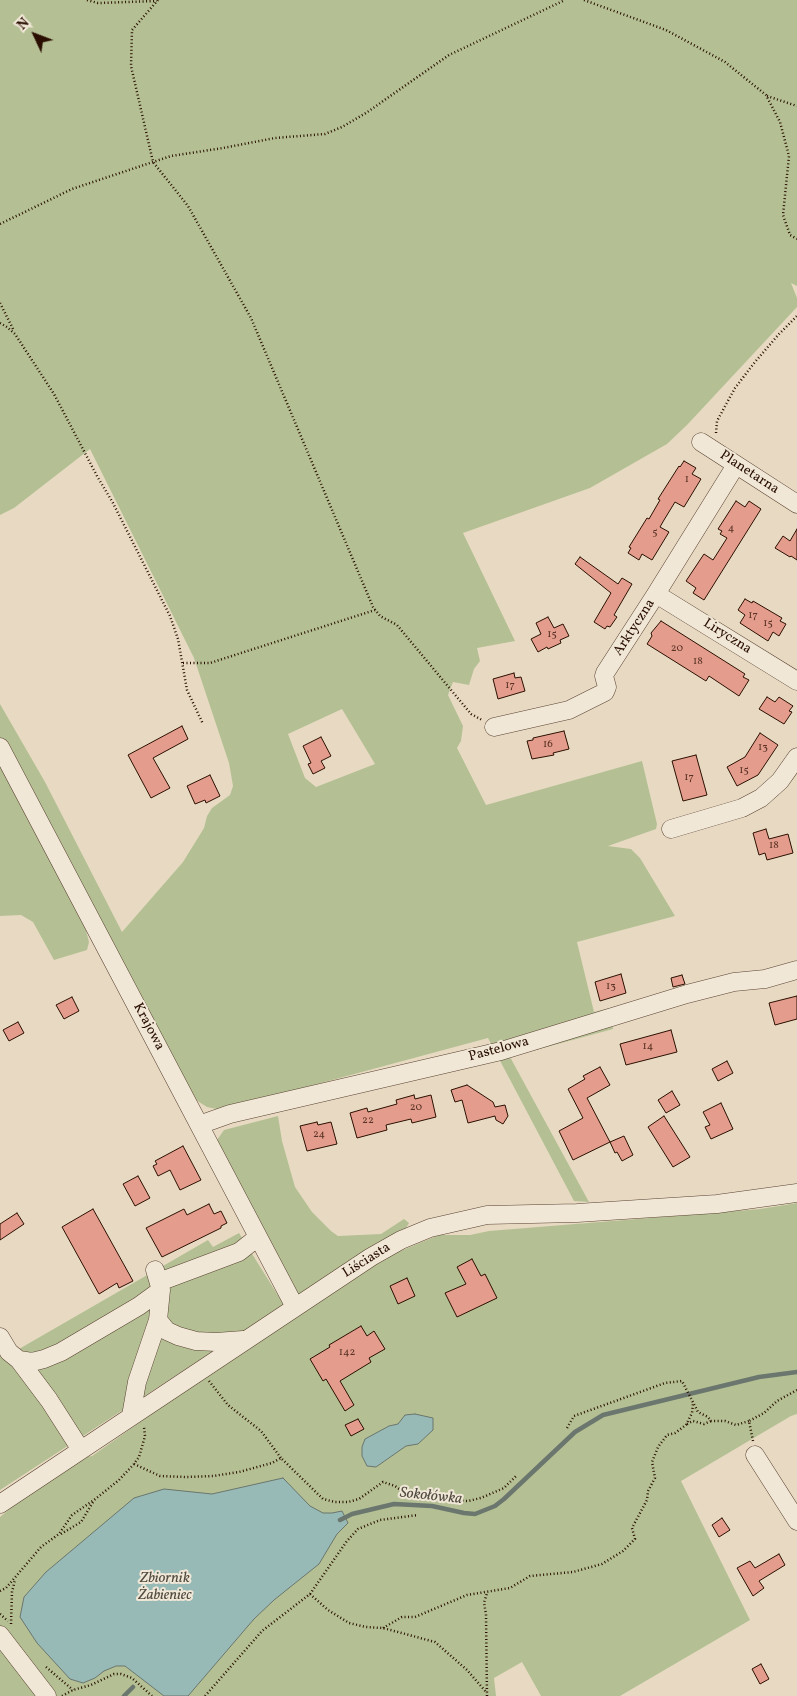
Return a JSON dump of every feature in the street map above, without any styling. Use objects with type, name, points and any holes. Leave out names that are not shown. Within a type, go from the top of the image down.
[{"type":"street","name":"Planetarna","points":[[701,442],[797,504]]},
{"type":"street","name":"Arktyczna","points":[[494,726],[569,710],[605,692],[607,687],[605,673],[736,465]]},
{"type":"street","name":"Liryczna","points":[[656,594],[797,681]]},
{"type":"street","name":"Krajowa","points":[[0,746],[295,1307]]},
{"type":"street","points":[[672,829],[742,808],[761,798],[780,781],[797,757]]},
{"type":"street","name":"Pastelowa","points":[[200,1125],[230,1114],[500,1051],[706,989],[734,982],[765,979],[797,970]]},
{"type":"street","name":"Liściasta","points":[[0,1504],[295,1307],[401,1240],[430,1228],[487,1215],[577,1213],[717,1204],[797,1194]]},
{"type":"street","points":[[19,1360],[32,1362],[61,1352],[139,1306],[158,1281],[239,1252],[258,1237]]},
{"type":"street","points":[[136,1413],[137,1382],[158,1320],[158,1281]]},
{"type":"street","points":[[158,1320],[167,1331],[196,1341],[246,1340]]},
{"type":"street","points":[[0,1337],[9,1352],[19,1360],[49,1400],[81,1450]]},
{"type":"street","points":[[755,1454],[797,1521]]},
{"type":"street","points":[[5,1629],[47,1696]]},
{"type":"path","points":[[87,0],[98,4],[158,0]]},
{"type":"path","points":[[158,0],[132,30],[131,66],[153,162],[188,206],[251,318],[376,610],[380,616],[397,625],[471,714],[494,726]]},
{"type":"path","points":[[0,224],[72,189],[171,156],[276,138],[325,134],[342,127],[366,113],[449,55],[565,0]]},
{"type":"path","points":[[584,0],[666,30],[725,62],[766,95],[797,106]]},
{"type":"path","points":[[766,95],[780,122],[789,156],[783,215],[790,235],[797,239]]},
{"type":"path","points":[[0,303],[15,334],[54,394],[88,461],[113,503],[170,616],[178,640],[187,690],[203,724]]},
{"type":"path","points":[[719,454],[716,437],[717,421],[728,399],[778,334],[797,316]]},
{"type":"path","points":[[0,324],[15,334]]},
{"type":"path","points":[[182,663],[210,663],[376,610]]},
{"type":"path","points":[[201,1369],[223,1401],[261,1431],[281,1458],[323,1499],[335,1502],[359,1500],[383,1482],[395,1486],[405,1493],[440,1496],[458,1501],[468,1500],[481,1498],[504,1488],[516,1476]]},
{"type":"path","points":[[567,1428],[574,1416],[645,1390],[682,1381],[698,1412],[712,1421]]},
{"type":"path","points":[[383,1628],[402,1616],[415,1616],[467,1595],[510,1588],[530,1576],[573,1572],[602,1564],[623,1551],[634,1539],[632,1528],[648,1500],[648,1491],[655,1478],[652,1462],[658,1447],[667,1435],[675,1433],[693,1421],[704,1424],[712,1421],[736,1424],[750,1421],[764,1413],[777,1401],[797,1390]]},
{"type":"path","points":[[686,1425],[692,1413],[693,1404]]},
{"type":"path","points":[[59,1534],[72,1515],[119,1480],[139,1457],[145,1436],[136,1413]]},
{"type":"path","points":[[750,1421],[755,1454]]},
{"type":"path","points":[[134,1464],[160,1476],[213,1476],[238,1472],[272,1463],[281,1458]]},
{"type":"path","points":[[0,1591],[16,1578],[41,1547],[81,1522],[94,1500]]},
{"type":"path","points":[[205,1696],[262,1631],[310,1594],[347,1541],[358,1529],[380,1520],[418,1516]]},
{"type":"path","points":[[5,1629],[16,1578]]},
{"type":"path","points":[[487,1592],[484,1602],[486,1614],[487,1694]]},
{"type":"path","points":[[310,1594],[328,1610],[349,1623],[383,1628],[435,1642],[467,1670],[487,1694]]},
{"type":"path","points":[[41,1663],[73,1690]]},
{"type":"path","points":[[62,1696],[114,1674],[121,1674],[132,1678],[152,1696]]},
{"type":"green space","points":[[0,0],[797,0],[797,286],[791,283],[797,298],[797,307],[667,444],[590,488],[463,533],[515,641],[477,648],[480,661],[474,669],[469,685],[453,682],[448,695],[463,726],[461,741],[457,748],[486,805],[642,761],[657,824],[656,829],[608,846],[631,849],[640,858],[675,916],[577,942],[594,1012],[610,1008],[613,1029],[510,1057],[589,1202],[574,1201],[488,1038],[221,1110],[207,1107],[193,1097],[0,740],[0,704],[45,782],[122,932],[183,862],[204,828],[207,816],[212,808],[230,795],[233,786],[229,763],[194,658],[90,449],[14,508],[0,515]],"holes":[[[342,709],[375,764],[316,787],[305,778],[288,734]]]},
{"type":"green space","points":[[0,751],[78,900],[89,942],[87,950],[54,960],[33,922],[21,915],[0,916]]},
{"type":"green space","points":[[278,1116],[282,1141],[295,1187],[312,1212],[331,1231],[338,1236],[381,1234],[404,1219],[409,1223],[406,1228],[297,1296],[217,1140],[224,1130]]},
{"type":"green space","points":[[797,1203],[797,1414],[681,1481],[750,1620],[620,1696],[541,1696],[522,1662],[494,1678],[496,1696],[0,1696],[0,1517],[33,1489],[85,1457],[92,1456],[300,1309],[386,1257],[439,1235],[470,1235],[489,1231],[760,1209]]},
{"type":"green space","points":[[239,1233],[284,1305],[0,1490],[0,1334],[12,1353],[208,1240],[213,1247]]},
{"type":"water","points":[[415,1414],[433,1418],[433,1430],[418,1444],[406,1446],[376,1467],[367,1466],[362,1456],[362,1447],[365,1439],[389,1426],[398,1424],[405,1415]]},
{"type":"water","name":"Zbiornik Żabieniec","points":[[283,1478],[310,1506],[323,1513],[342,1511],[348,1523],[337,1534],[319,1564],[274,1600],[254,1619],[188,1696],[164,1696],[125,1666],[116,1666],[83,1683],[70,1679],[37,1643],[20,1617],[24,1597],[46,1572],[134,1498],[164,1489],[212,1494]]},
{"type":"building","points":[[684,461],[696,468],[692,474],[701,479],[684,507],[675,502],[664,520],[660,527],[669,532],[652,560],[642,554],[639,560],[628,553],[631,548],[629,547],[647,518],[649,519],[660,500],[658,499]]},
{"type":"building","points":[[736,501],[745,507],[749,501],[761,509],[704,600],[693,593],[696,588],[686,581],[704,554],[713,560],[727,538],[720,534],[722,531],[718,529]]},
{"type":"building","points":[[797,529],[797,560],[775,548],[783,536],[790,541]]},
{"type":"building","points":[[580,557],[618,584],[622,578],[632,584],[614,615],[617,617],[610,627],[607,626],[605,629],[594,622],[611,593],[575,564]]},
{"type":"building","points":[[745,599],[752,603],[753,601],[782,618],[780,621],[786,624],[779,636],[773,632],[768,641],[740,623],[745,615],[738,610]]},
{"type":"building","points":[[548,617],[554,628],[563,624],[569,636],[560,640],[561,643],[538,652],[531,639],[541,634],[536,623]]},
{"type":"building","points":[[661,621],[745,674],[743,677],[749,680],[739,696],[709,676],[706,681],[647,644],[652,636],[651,633]]},
{"type":"building","points":[[514,673],[515,678],[521,677],[525,691],[498,699],[493,679]]},
{"type":"building","points":[[767,697],[775,702],[779,697],[793,706],[789,711],[792,712],[784,724],[759,709]]},
{"type":"building","points":[[182,726],[188,739],[153,758],[170,788],[151,798],[128,755]]},
{"type":"building","points":[[564,731],[569,749],[553,753],[554,755],[532,759],[527,741]]},
{"type":"building","points":[[760,733],[778,745],[758,775],[737,786],[727,767],[745,757]]},
{"type":"building","points":[[321,737],[331,756],[321,761],[325,768],[313,774],[308,764],[311,763],[303,746]]},
{"type":"building","points":[[696,755],[707,795],[683,801],[672,761]]},
{"type":"building","points":[[210,775],[220,796],[206,803],[205,800],[195,804],[187,786]]},
{"type":"building","points":[[766,829],[769,839],[788,834],[793,853],[767,860],[765,853],[759,855],[753,833]]},
{"type":"building","points":[[621,974],[626,993],[600,1001],[595,982]]},
{"type":"building","points":[[682,975],[685,984],[673,987],[671,978]]},
{"type":"building","points":[[797,996],[797,1019],[775,1025],[769,1003]]},
{"type":"building","points":[[72,997],[79,1011],[64,1019],[56,1005]]},
{"type":"building","points":[[18,1022],[24,1033],[9,1041],[3,1030]]},
{"type":"building","points":[[671,1030],[677,1052],[626,1065],[620,1044]]},
{"type":"building","points":[[727,1061],[733,1073],[718,1081],[712,1069]]},
{"type":"building","points":[[600,1067],[610,1085],[587,1098],[610,1142],[573,1160],[559,1131],[583,1118],[568,1089],[585,1079],[583,1076]]},
{"type":"building","points":[[467,1085],[493,1102],[495,1107],[505,1105],[508,1116],[503,1124],[496,1120],[495,1116],[468,1123],[462,1100],[455,1102],[451,1090]]},
{"type":"building","points":[[672,1091],[680,1105],[666,1113],[658,1100]]},
{"type":"building","points":[[414,1095],[415,1099],[431,1095],[436,1117],[412,1123],[411,1119],[386,1125],[387,1130],[357,1138],[350,1113],[367,1108],[368,1112],[397,1104],[396,1100]]},
{"type":"building","points":[[721,1103],[733,1129],[711,1139],[705,1127],[710,1125],[703,1112]]},
{"type":"building","points":[[664,1116],[690,1157],[673,1167],[648,1127]]},
{"type":"building","points":[[317,1122],[318,1125],[331,1122],[337,1144],[307,1151],[300,1126]]},
{"type":"building","points":[[624,1136],[633,1155],[622,1161],[617,1152],[615,1153],[610,1142]]},
{"type":"building","points":[[183,1146],[201,1180],[180,1190],[170,1170],[158,1176],[153,1166],[157,1164],[155,1161]]},
{"type":"building","points":[[138,1176],[150,1198],[135,1206],[123,1184]]},
{"type":"building","points":[[209,1204],[214,1214],[221,1211],[227,1223],[221,1226],[221,1228],[162,1257],[146,1228],[184,1209],[187,1215]]},
{"type":"building","points":[[93,1209],[133,1281],[119,1288],[117,1283],[99,1294],[62,1227]]},
{"type":"building","points":[[17,1213],[24,1224],[0,1240],[0,1224]]},
{"type":"building","points":[[472,1259],[481,1276],[485,1274],[497,1298],[457,1317],[445,1293],[466,1284],[457,1267]]},
{"type":"building","points":[[407,1278],[415,1296],[398,1304],[390,1286]]},
{"type":"building","points":[[361,1326],[367,1336],[374,1331],[385,1349],[369,1358],[371,1362],[340,1381],[354,1405],[345,1411],[326,1379],[323,1381],[310,1359]]},
{"type":"building","points":[[358,1419],[364,1429],[351,1436],[345,1425]]},
{"type":"building","points":[[722,1518],[730,1530],[719,1537],[712,1525]]},
{"type":"building","points":[[779,1554],[785,1565],[759,1581],[764,1588],[753,1596],[737,1568],[750,1561],[755,1568]]},
{"type":"building","points":[[761,1664],[769,1679],[760,1684],[752,1669]]},
{"type":"waterway","name":"Sokołówka","points":[[340,1520],[352,1514],[394,1504],[432,1506],[475,1514],[495,1506],[575,1432],[603,1415],[759,1377],[797,1372]]},
{"type":"waterway","name":"Sokołówka","points":[[124,1696],[133,1687]]}]
